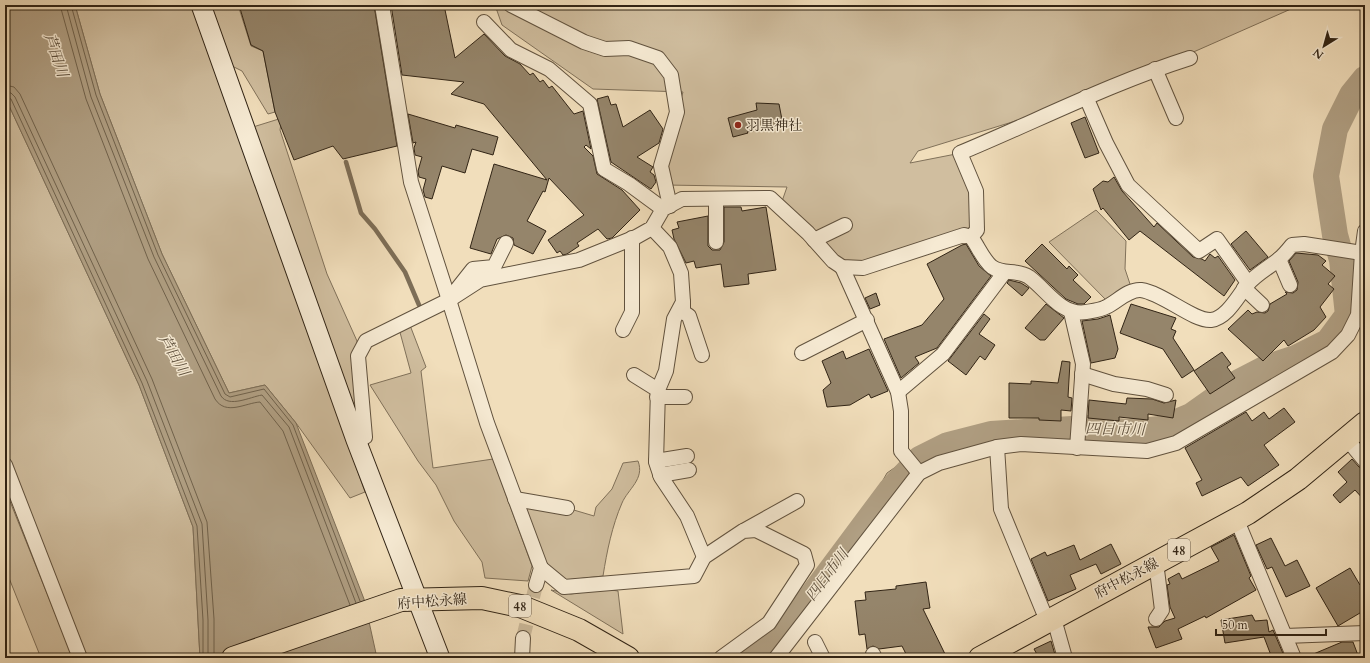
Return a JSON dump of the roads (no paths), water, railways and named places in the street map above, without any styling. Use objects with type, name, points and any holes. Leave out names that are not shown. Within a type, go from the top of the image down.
[{"type":"main road","name":"府中松永線","points":[[980,658],[1236,518],[1248,513],[1298,478],[1365,422]]},
{"type":"main road","name":"府中松永線","points":[[233,658],[409,600],[482,598],[520,606],[579,630],[628,658]]},
{"type":"street","points":[[201,5],[356,440],[409,600],[440,658]]},
{"type":"street","points":[[382,5],[410,182],[449,300],[487,423],[514,499],[541,568],[564,587],[694,576],[704,557],[743,532],[797,501]]},
{"type":"street","points":[[511,5],[584,42],[605,49],[629,48],[658,58],[671,75],[677,112],[661,166],[667,207]]},
{"type":"street","points":[[484,22],[511,50],[549,69],[590,104],[604,170],[667,207]]},
{"type":"street","points":[[971,237],[977,230],[976,191],[960,153],[1086,97],[1155,69],[1190,58]]},
{"type":"street","points":[[1155,69],[1176,118]]},
{"type":"street","points":[[1086,97],[1106,143],[1128,185],[1199,251],[1217,239],[1246,286],[1262,305]]},
{"type":"street","points":[[356,440],[365,438],[358,356],[366,341],[449,300],[480,280],[579,260],[632,238],[652,228],[667,207],[682,199],[770,198],[814,240],[833,261],[842,267],[863,268],[964,235],[971,237],[986,262],[992,267],[1004,272],[1016,272],[1028,277],[1061,306],[1071,312],[1084,313],[1106,308],[1130,293],[1141,290],[1164,298],[1196,315],[1210,320],[1223,315],[1246,286],[1279,259],[1292,245],[1304,244],[1355,252]]},
{"type":"street","points":[[716,199],[716,242]]},
{"type":"street","points":[[814,240],[845,225]]},
{"type":"street","points":[[652,228],[670,247],[681,273],[683,312],[689,316],[702,355]]},
{"type":"street","points":[[776,658],[919,473],[939,463],[997,447],[1078,436],[1147,451],[1176,443],[1332,352],[1348,335],[1358,314],[1362,282],[1355,252],[1365,230]]},
{"type":"street","points":[[623,330],[632,312],[638,294],[632,238]]},
{"type":"street","points":[[449,300],[473,269],[494,267],[506,243]]},
{"type":"street","points":[[1279,259],[1290,285]]},
{"type":"street","points":[[842,267],[898,392],[901,411],[901,451],[919,473]]},
{"type":"street","points":[[898,392],[943,354],[1004,272]]},
{"type":"street","points":[[683,302],[674,320],[666,371],[657,393],[656,461],[660,475],[687,516],[704,557]]},
{"type":"street","points":[[1071,312],[1083,364],[1078,436]]},
{"type":"street","points":[[802,353],[867,320]]},
{"type":"street","points":[[1082,374],[1114,384],[1146,389],[1166,395]]},
{"type":"street","points":[[634,375],[657,393],[685,397]]},
{"type":"street","points":[[1346,438],[1365,461]]},
{"type":"street","points":[[997,447],[1001,509],[1043,611],[1056,626],[1065,658]]},
{"type":"street","points":[[656,461],[688,463],[660,475]]},
{"type":"street","points":[[5,465],[58,597],[80,658]]},
{"type":"street","points":[[514,499],[567,508]]},
{"type":"street","points":[[1236,518],[1294,658]]},
{"type":"street","points":[[721,658],[769,623],[807,565],[804,554],[756,530],[743,532]]},
{"type":"street","points":[[1156,562],[1162,610],[1156,619]]},
{"type":"street","points":[[536,585],[541,568]]},
{"type":"street","points":[[1285,636],[1365,633]]},
{"type":"street","points":[[522,658],[523,638]]},
{"type":"street","points":[[815,642],[823,658]]},
{"type":"water","name":"芦田川","points":[[5,5],[75,5],[100,94],[162,254],[229,393],[265,385],[296,423],[364,599],[377,658],[200,658],[193,527],[139,385],[5,97]]},
{"type":"waterway","name":"四日市川","points":[[744,658],[776,644],[890,491],[920,459],[948,445],[991,434],[1088,428],[1127,432],[1160,429],[1191,416],[1239,382],[1268,367],[1296,358],[1328,342],[1348,315],[1342,260],[1335,235],[1326,176],[1335,129],[1352,95],[1365,79]]},
{"type":"waterway","points":[[346,162],[361,213],[375,229],[405,272],[419,305]]},
{"type":"tunnel","points":[[523,638],[536,585]]},
{"type":"place","name":"羽黒神社","points":[[738,125]]}]
